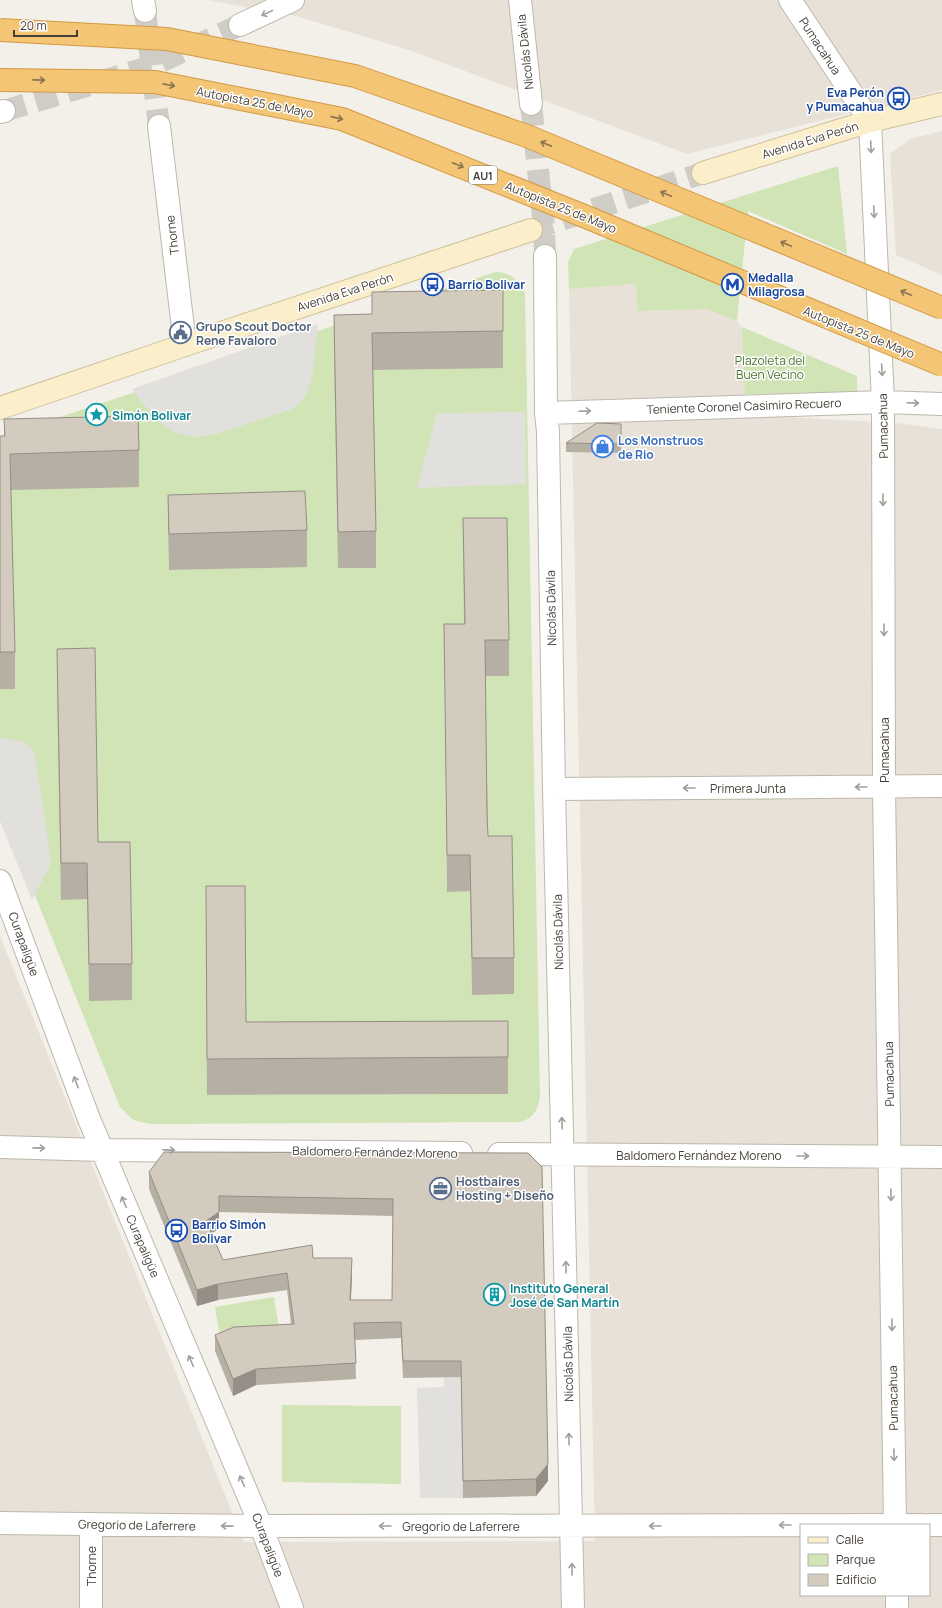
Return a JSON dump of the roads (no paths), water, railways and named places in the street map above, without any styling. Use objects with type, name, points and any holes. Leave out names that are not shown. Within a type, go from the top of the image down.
[{"type":"highway","points":[[0,30],[167,39],[355,76],[527,136],[942,308]]},
{"type":"highway","name":"Autopista 25 de Mayo","points":[[0,80],[155,82],[342,119],[584,216],[942,365]]},
{"type":"main road","name":"Avenida Eva Perón","points":[[703,173],[870,121],[942,104]]},
{"type":"main road","name":"Avenida Eva Perón","points":[[0,408],[531,230]]},
{"type":"street","points":[[240,25],[293,0]]},
{"type":"street","name":"Nicolás Dávila","points":[[520,0],[531,104]]},
{"type":"street","name":"Pumacahua","points":[[790,0],[870,121],[883,402],[884,787],[895,1524]]},
{"type":"street","name":"Thorne","points":[[159,126],[185,345]]},
{"type":"street","name":"Nicolás Dávila","points":[[545,256],[546,413],[548,432],[554,790],[573,1608]]},
{"type":"street","name":"Teniente Coronel Casimiro Recuero","points":[[546,413],[883,402],[942,404]]},
{"type":"street","name":"Primera Junta","points":[[554,790],[942,786]]},
{"type":"street","name":"Curapaligüe","points":[[0,881],[102,1150],[261,1526],[292,1608]]},
{"type":"street","name":"Baldomero Fernández Moreno","points":[[0,1147],[102,1150],[942,1156]]},
{"type":"street","name":"Gregorio de Laferrere","points":[[0,1523],[261,1526],[800,1525]]},
{"type":"street","name":"Thorne","points":[[91,1524],[91,1608]]},
{"type":"street","points":[[930,1525],[942,1525]]},
{"type":"street","points":[[897,1596],[897,1608]]},
{"type":"tunnel","points":[[145,11],[159,126]]},
{"type":"tunnel","points":[[4,111],[152,66],[240,25]]},
{"type":"tunnel","points":[[531,104],[544,226],[545,256]]},
{"type":"tunnel","points":[[531,230],[703,173]]},
{"type":"place","name":"Eva Perón y Pumacahua","points":[[899,99]]},
{"type":"place","name":"Barrio Bolivar","points":[[432,284]]},
{"type":"place","name":"Medalla Milagrosa","points":[[732,284]]},
{"type":"place","name":"Grupo Scout Doctor Rene Favaloro","points":[[181,333]]},
{"type":"place","name":"Simón Bolivar","points":[[97,415]]},
{"type":"place","name":"Los Monstruos de Rio","points":[[602,447]]},
{"type":"place","name":"Hostbaires Hosting + Diseño","points":[[440,1188]]},
{"type":"place","name":"Barrio Simón Bolivar","points":[[176,1231]]},
{"type":"place","name":"Instituto General José de San Martín","points":[[494,1295]]},
{"type":"park label","name":"Plazoleta del Buen Vecino","points":[[770,367]]}]
